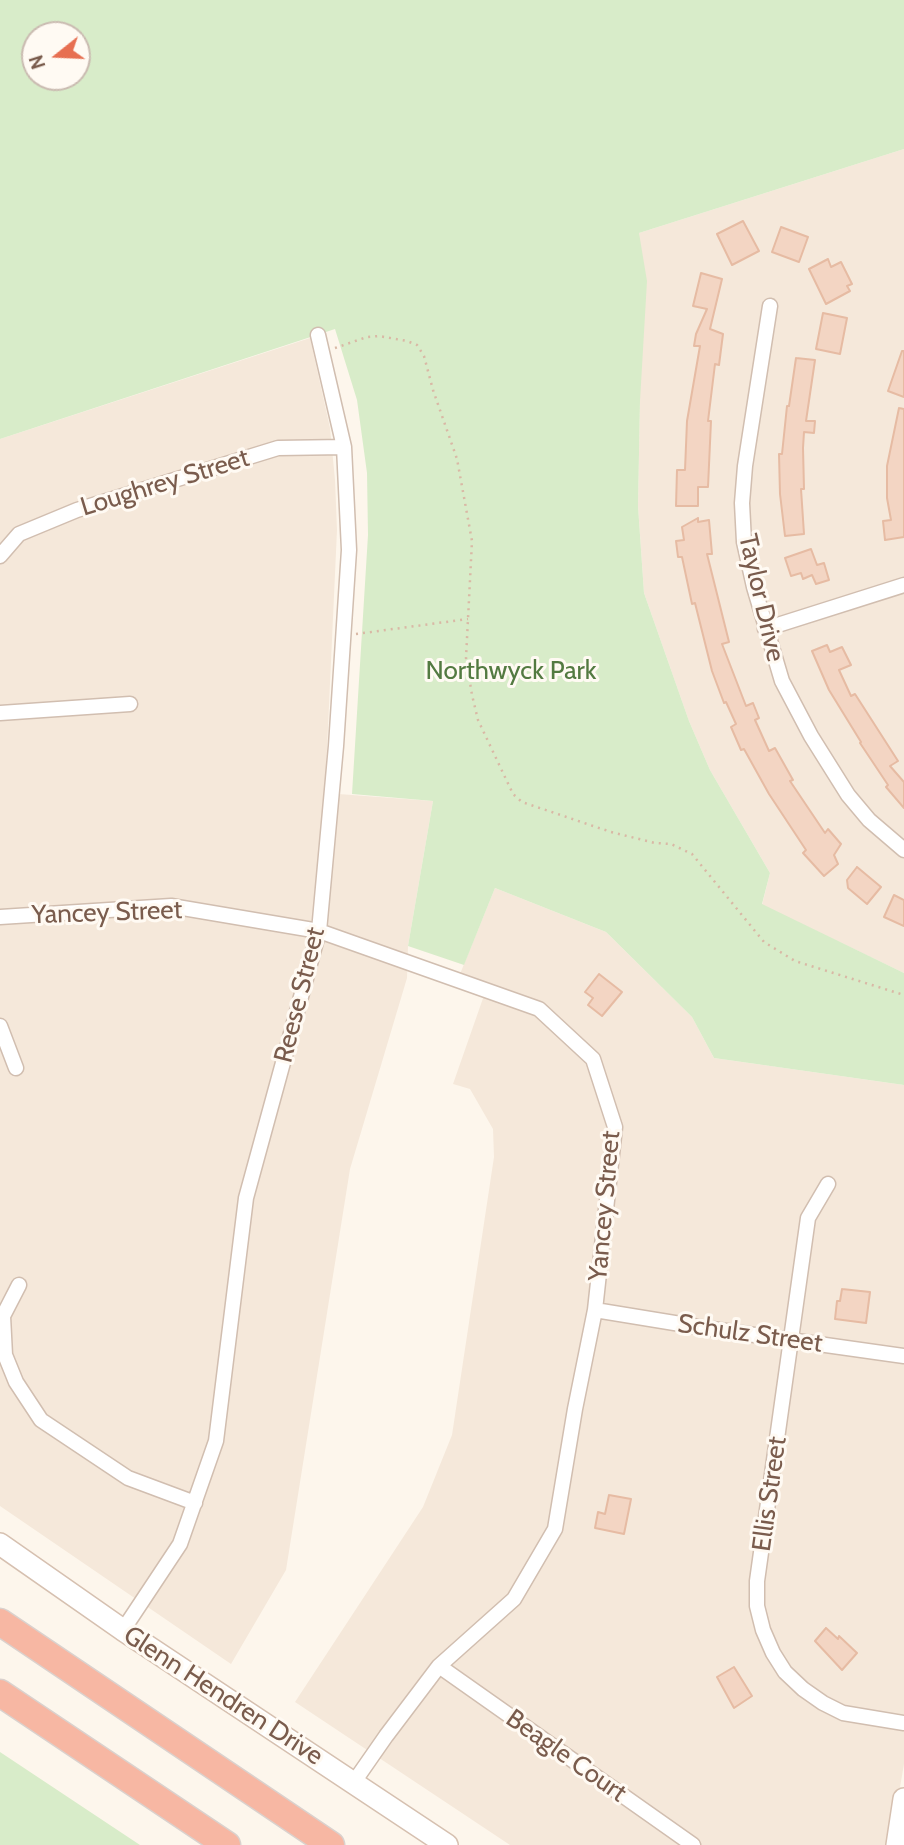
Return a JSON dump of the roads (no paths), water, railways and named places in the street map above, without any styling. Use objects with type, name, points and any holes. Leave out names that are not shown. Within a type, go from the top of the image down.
[{"type":"highway","points":[[0,1622],[331,1845]]},
{"type":"highway","points":[[0,1693],[227,1845]]},
{"type":"street","name":"Taylor Drive","points":[[770,306],[744,466],[742,503],[744,542],[765,629],[782,681],[811,736],[848,794],[869,820],[904,850]]},
{"type":"street","name":"Reese Street","points":[[122,1630],[180,1544],[216,1441],[246,1198],[319,932],[349,551],[344,447],[318,335]]},
{"type":"street","name":"Loughrey Street","points":[[0,556],[19,534],[77,510],[278,448],[344,447]]},
{"type":"street","points":[[765,629],[904,585]]},
{"type":"street","points":[[0,713],[130,704]]},
{"type":"street","name":"Yancey Street","points":[[0,917],[172,906],[319,932],[539,1009],[593,1059],[615,1127],[595,1310],[555,1529],[514,1599],[439,1667],[354,1782]]},
{"type":"street","points":[[0,1026],[16,1068]]},
{"type":"street","name":"Ellis Street","points":[[828,1184],[808,1218],[757,1581],[757,1606],[773,1653],[785,1672],[803,1689],[843,1713],[904,1723]]},
{"type":"street","points":[[19,1285],[3,1316],[5,1355],[16,1382],[41,1420],[128,1478],[195,1503]]},
{"type":"street","name":"Schulz Street","points":[[595,1310],[904,1356]]},
{"type":"street","name":"Glenn Hendren Drive","points":[[0,1544],[122,1630],[447,1845]]},
{"type":"street","name":"Beagle Court","points":[[439,1667],[693,1845]]},
{"type":"street","points":[[897,1845],[904,1800]]},
{"type":"park label","name":"Northwyck Park","points":[[511,671]]}]
